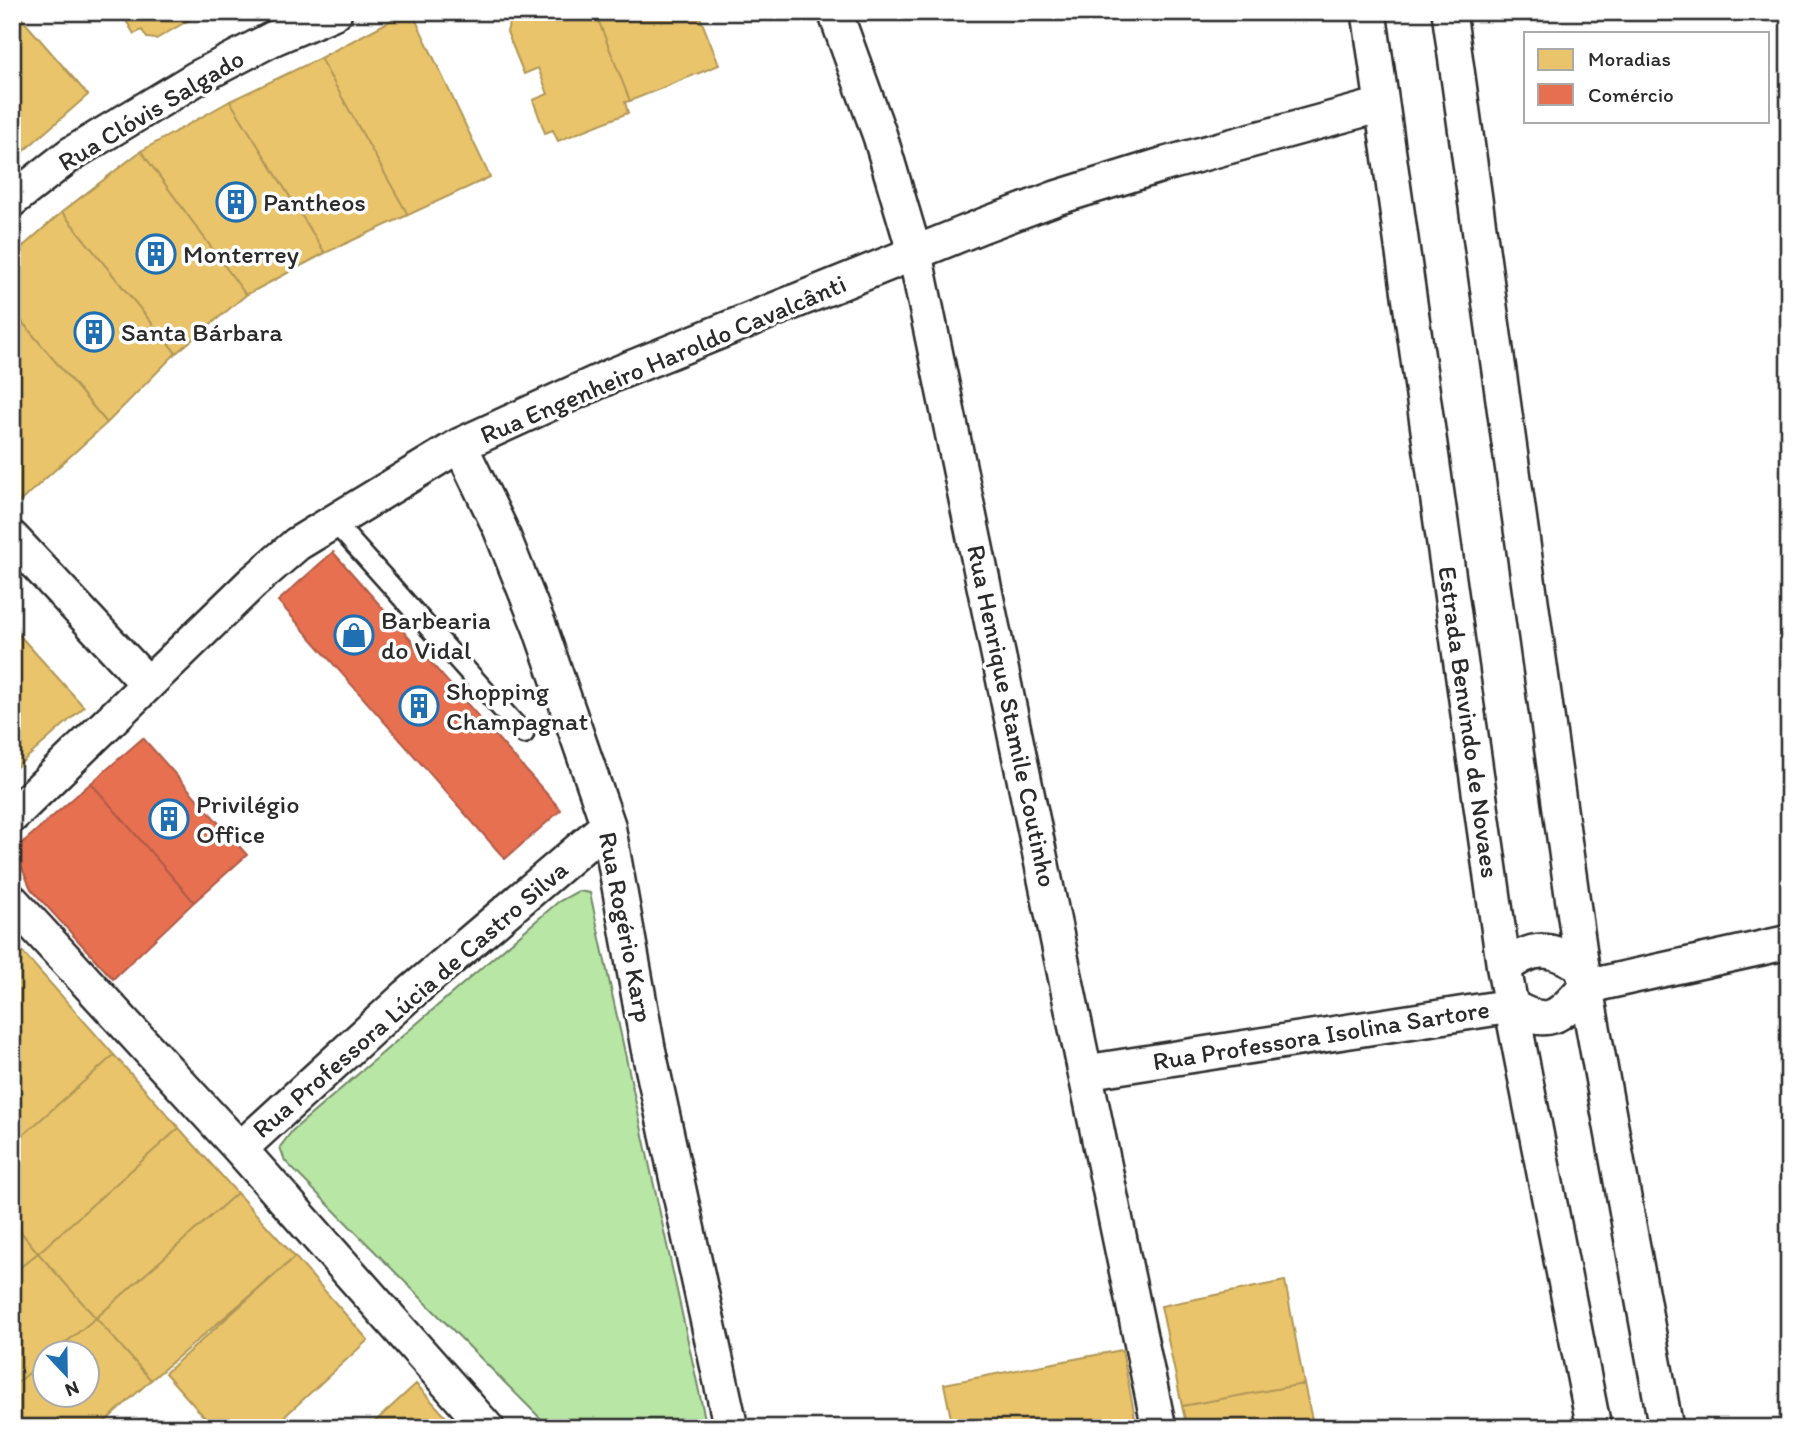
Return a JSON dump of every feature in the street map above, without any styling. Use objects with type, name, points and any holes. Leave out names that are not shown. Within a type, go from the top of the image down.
[{"type":"street","name":"Rua Clóvis Salgado","points":[[12,200],[71,154],[197,78],[274,38],[335,12]]},
{"type":"street","name":"Rua Henrique Stamile Coutinho","points":[[835,12],[880,136],[915,254],[1159,1428]]},
{"type":"street","name":"Estrada Benvindo de Novaes","points":[[1369,12],[1504,969],[1594,1428]]},
{"type":"street","points":[[1448,12],[1583,977],[1666,1428]]},
{"type":"street","name":"Rua Engenheiro Haroldo Cavalcânti","points":[[12,816],[252,583],[298,544],[460,445],[613,375],[1056,198],[1163,165],[1381,105]]},
{"type":"street","name":"Rua Rogério Karp","points":[[460,445],[500,528],[540,628],[608,825],[648,1048],[731,1428]]},
{"type":"street","points":[[12,538],[148,684]]},
{"type":"street","name":"Rua Professora Lúcia de Castro Silva","points":[[487,1428],[240,1149],[407,996],[608,825]]},
{"type":"street","points":[[12,901],[240,1149]]},
{"type":"street","points":[[1583,977],[1789,942]]},
{"type":"street","points":[[1504,969],[1523,955],[1544,951],[1564,955],[1583,977]]},
{"type":"street","name":"Rua Professora Isolina Sartore","points":[[1086,1072],[1511,1006],[1535,1019],[1546,1018],[1564,1010],[1583,977]]},
{"type":"lane","points":[[334,522],[524,734]]},
{"type":"green space","points":[[578,891],[590,893],[707,1428],[550,1428],[285,1161],[280,1147],[292,1131],[558,902]]},
{"type":"building: Moradias","points":[[12,12],[16,12],[88,95],[12,161]]},
{"type":"building: Moradias","points":[[121,12],[203,12],[156,39],[147,38],[142,30],[134,34]]},
{"type":"building: Moradias","points":[[407,12],[412,12],[490,177],[408,215],[320,58]]},
{"type":"building: Moradias","points":[[512,12],[595,12],[630,101],[625,102],[628,113],[558,141],[553,130],[545,133],[533,100],[548,94],[538,68],[524,74],[507,32]]},
{"type":"building: Moradias","points":[[595,12],[698,12],[719,65],[630,101]]},
{"type":"building: Moradias","points":[[320,58],[408,215],[325,253],[230,101]]},
{"type":"building: Moradias","name":"Pantheos","points":[[230,101],[325,253],[246,295],[141,151]]},
{"type":"building: Moradias","name":"Monterrey","points":[[141,151],[246,295],[176,353],[62,212]]},
{"type":"building: Moradias","name":"Santa Bárbara","points":[[62,212],[176,353],[107,423],[12,310],[12,256]]},
{"type":"building: Moradias","points":[[12,310],[107,423],[15,506],[12,503]]},
{"type":"building: Moradias","points":[[12,627],[84,707],[12,771]]},
{"type":"building: Moradias","points":[[12,940],[114,1055],[12,1145]]},
{"type":"building: Moradias","points":[[114,1055],[179,1128],[38,1253],[12,1221],[12,1145]]},
{"type":"building: Moradias","points":[[179,1128],[237,1193],[96,1318],[38,1253]]},
{"type":"building: Moradias","points":[[237,1193],[295,1257],[151,1380],[96,1318]]},
{"type":"building: Moradias","points":[[12,1221],[38,1253],[12,1274]]},
{"type":"building: Moradias","points":[[38,1253],[96,1318],[71,1338],[32,1338],[32,1371],[12,1387],[12,1274]]},
{"type":"building: Moradias","points":[[295,1257],[368,1340],[272,1428],[214,1428],[165,1373]]},
{"type":"building: Moradias","points":[[1285,1281],[1304,1384],[1182,1406],[1161,1306]]},
{"type":"building: Moradias","points":[[96,1318],[151,1380],[98,1428],[12,1428],[12,1387],[32,1371],[32,1408],[102,1408],[102,1338],[71,1338]]},
{"type":"building: Moradias","points":[[1122,1350],[1137,1428],[953,1428],[944,1384]]},
{"type":"building: Moradias","points":[[416,1384],[456,1428],[368,1428]]},
{"type":"building: Moradias","points":[[1304,1384],[1314,1428],[1187,1428],[1182,1406]]},
{"type":"building: Comércio","name":"Shopping Champagnat","points":[[333,552],[561,810],[505,859],[278,601]]},
{"type":"building: Comércio","name":"Privilégio Office","points":[[143,738],[247,855],[194,902],[91,783]]},
{"type":"building: Comércio","points":[[91,783],[194,902],[113,979],[31,889],[21,866],[21,844]]},
{"type":"place","name":"Pantheos","points":[[236,202]]},
{"type":"place","name":"Monterrey","points":[[156,254]]},
{"type":"place","name":"Santa Bárbara","points":[[94,332]]},
{"type":"place","name":"Barbearia do Vidal","points":[[354,635]]},
{"type":"place","name":"Shopping Champagnat","points":[[419,706]]},
{"type":"place","name":"Privilégio Office","points":[[169,819]]}]
